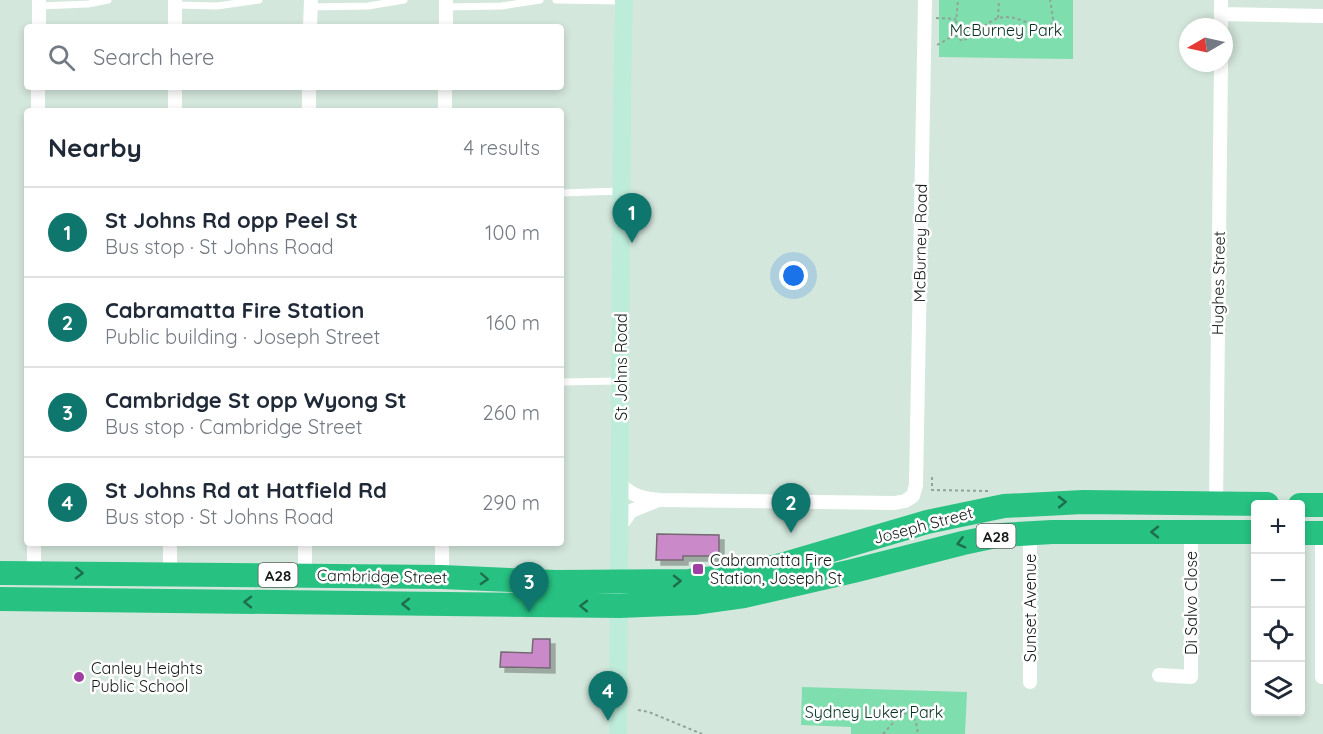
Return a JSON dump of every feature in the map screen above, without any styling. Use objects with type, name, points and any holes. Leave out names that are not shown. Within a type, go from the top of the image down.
[{"type":"highway","name":"Joseph Street","points":[[619,594],[689,581],[739,575],[927,522],[1004,506],[1071,502],[1251,504]]},
{"type":"highway","points":[[1305,505],[1323,505]]},
{"type":"highway","name":"Joseph Street","points":[[619,594],[694,603],[744,596],[1001,535],[1251,532]]},
{"type":"highway","name":"Cambridge Street","points":[[0,573],[442,577],[556,582],[619,594]]},
{"type":"highway","name":"Cambridge Street","points":[[0,599],[619,594]]},
{"type":"main road","name":"St Johns Road","points":[[618,734],[624,0]]},
{"type":"street","name":"McBurney Road","points":[[916,485],[925,0]]},
{"type":"street","points":[[175,2],[175,24]]},
{"type":"street","points":[[39,3],[39,24]]},
{"type":"street","points":[[310,24],[311,4]]},
{"type":"street","points":[[446,4],[446,24]]},
{"type":"street","points":[[1221,14],[1323,16]]},
{"type":"street","name":"Hughes Street","points":[[1216,504],[1221,72]]},
{"type":"street","points":[[38,90],[38,108]]},
{"type":"street","points":[[175,90],[175,108]]},
{"type":"street","points":[[309,90],[309,108]]},
{"type":"street","points":[[445,90],[445,108]]},
{"type":"street","name":"Joseph Street","points":[[620,484],[627,491],[643,499],[895,504],[913,496],[916,485]]},
{"type":"street","name":"Joseph Street","points":[[619,528],[632,511],[645,504],[661,500]]},
{"type":"street","name":"Di Salvo Close","points":[[1159,675],[1191,677],[1191,532]]},
{"type":"street","name":"Sunset Avenue","points":[[1030,533],[1030,682]]},
{"type":"street","points":[[1315,533],[1322,676]]},
{"type":"street","points":[[34,546],[34,573]]},
{"type":"street","points":[[170,546],[170,574]]},
{"type":"street","points":[[305,546],[305,575]]},
{"type":"street","points":[[442,546],[442,577]]},
{"type":"lane","points":[[39,3],[88,4],[108,0]]},
{"type":"lane","points":[[175,2],[217,6],[259,0]]},
{"type":"lane","points":[[311,4],[368,6],[404,0]]},
{"type":"lane","points":[[446,4],[502,6],[540,0]]},
{"type":"lane","points":[[556,0],[624,0]]},
{"type":"lane","points":[[564,193],[621,191]]},
{"type":"lane","points":[[564,382],[622,381]]},
{"type":"path","points":[[958,0],[955,34],[962,41],[998,18],[1012,16],[1044,28],[1051,27],[1053,18],[1050,0]]},
{"type":"path","points":[[998,18],[999,0]]},
{"type":"path","points":[[924,17],[956,19]]},
{"type":"path","points":[[924,51],[955,34]]},
{"type":"path","points":[[932,477],[932,490]]},
{"type":"path","points":[[638,710],[649,712],[702,734]]},
{"type":"path","points":[[883,734],[902,713],[911,714],[916,722],[918,734]]},
{"type":"green space","name":"McBurney Park","points":[[939,0],[1073,0],[1073,59],[939,57]]},
{"type":"green space","name":"Sydney Luker Park","points":[[802,687],[967,692],[965,734],[851,734],[851,727],[801,725]]},
{"type":"building","points":[[657,534],[719,535],[719,556],[683,556],[683,560],[656,560]]},
{"type":"building","points":[[533,639],[550,639],[550,668],[500,667],[501,652],[532,653]]},
{"type":"place","name":"St Johns Rd opp Peel St","points":[[632,243]]},
{"type":"place","name":"Cabramatta Fire Station","points":[[791,533]]},
{"type":"place","name":"Cabramatta Fire Station, Joseph St","points":[[698,569]]},
{"type":"place","name":"Cambridge St opp Wyong St","points":[[529,612]]},
{"type":"place","name":"Canley Heights Public School","points":[[79,677]]},
{"type":"place","name":"St Johns Rd at Hatfield Rd","points":[[608,721]]}]
